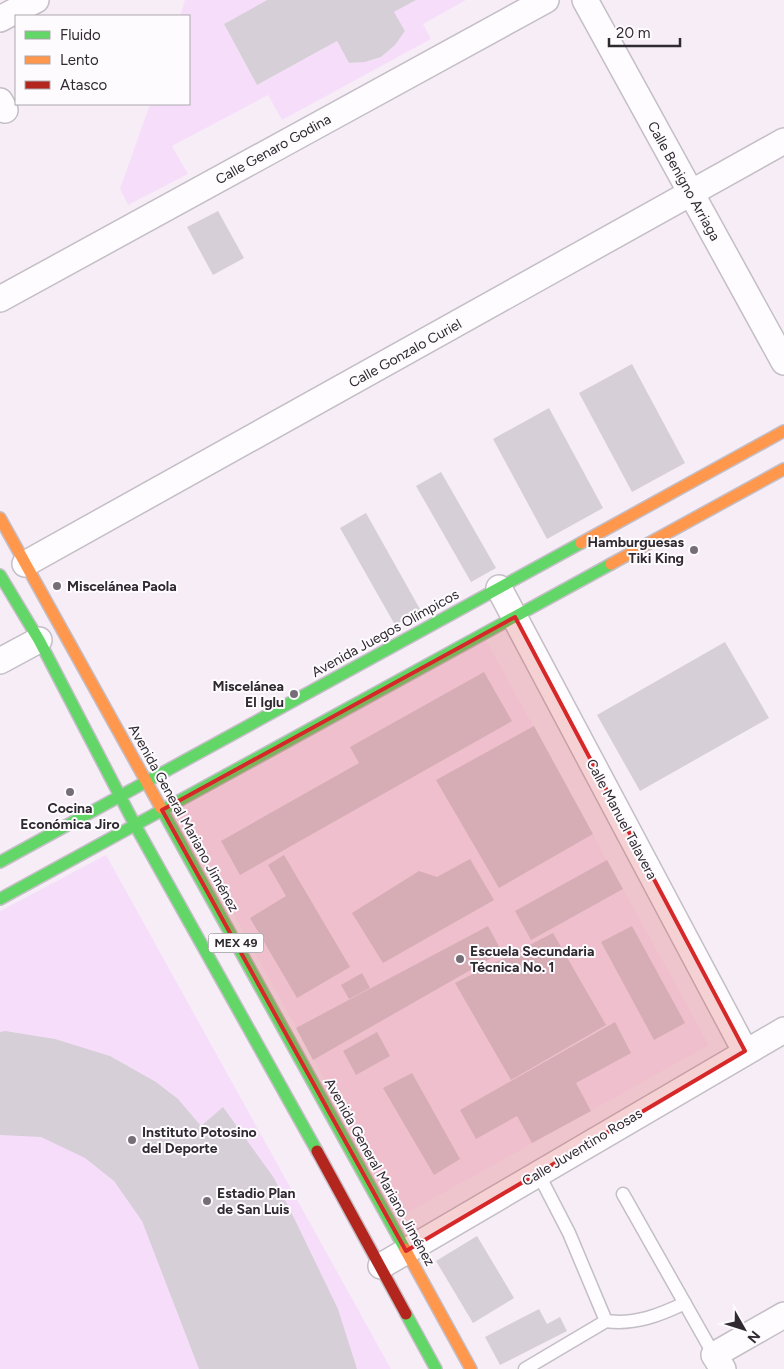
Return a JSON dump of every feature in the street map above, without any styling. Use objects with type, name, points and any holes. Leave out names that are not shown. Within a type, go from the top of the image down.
[{"type":"main road","name":"Avenida Juegos Olímpicos","points":[[0,862],[784,431]]},
{"type":"main road","points":[[0,899],[784,469]]},
{"type":"main road","name":"Avenida General Mariano Jiménez","points":[[0,518],[471,1369]]},
{"type":"main road","name":"MEX 49","points":[[0,575],[39,640],[135,825],[436,1369]]},
{"type":"street","points":[[0,19],[36,0]]},
{"type":"street","name":"Calle Genaro Godina","points":[[0,298],[546,0]]},
{"type":"street","name":"Calle Benigno Arriaga","points":[[585,0],[784,362]]},
{"type":"street","name":"Calle Gonzalo Curiel","points":[[25,564],[784,141]]},
{"type":"street","name":"Calle Manuel Talavera","points":[[499,588],[745,1051]]},
{"type":"street","points":[[0,661],[39,640]]},
{"type":"street","name":"Calle Juventino Rosas","points":[[380,1266],[745,1051],[784,1030]]},
{"type":"street","points":[[719,1362],[784,1315]]},
{"type":"lane","points":[[538,1173],[570,1233],[606,1321]]},
{"type":"lane","points":[[624,1194],[719,1362]]},
{"type":"lane","points":[[525,1369],[606,1321],[617,1323],[640,1320],[657,1316],[685,1303]]},
{"type":"highlighted area","points":[[515,617],[745,1051],[406,1251],[162,810]]},
{"type":"shaded area","points":[[185,0],[267,0],[224,24],[257,85],[337,41],[349,63],[375,59],[387,52],[405,31],[394,12],[416,0],[466,0],[423,24],[431,39],[282,120],[268,95],[172,146],[188,174],[128,205],[120,189],[150,105],[190,105],[190,15],[180,15]]},
{"type":"shaded area","name":"Escuela Secundaria Técnica No. 1","points":[[486,640],[709,1045],[400,1217],[177,811]]},
{"type":"shaded area","name":"Instituto Potosino del Deporte","points":[[106,855],[391,1369],[0,1369],[0,911]]},
{"type":"building","points":[[267,0],[416,0],[394,12],[405,31],[395,45],[381,57],[365,62],[349,63],[337,41],[257,85],[224,24]]},
{"type":"building","points":[[218,211],[244,258],[213,275],[187,227]]},
{"type":"building","points":[[632,364],[685,463],[632,492],[579,393]]},
{"type":"building","points":[[549,408],[603,508],[547,539],[493,439]]},
{"type":"building","points":[[441,472],[496,568],[471,582],[416,486]]},
{"type":"building","points":[[366,513],[421,611],[395,625],[340,528]]},
{"type":"building","points":[[725,642],[769,718],[640,791],[597,715]]},
{"type":"building","points":[[484,672],[512,721],[240,875],[221,841],[359,763],[350,747]]},
{"type":"building","points":[[534,726],[593,834],[499,888],[436,780]]},
{"type":"building","points":[[284,855],[350,967],[297,998],[250,918],[286,896],[268,865]]},
{"type":"building","points":[[470,859],[494,900],[383,963],[352,913],[419,871],[437,877]]},
{"type":"building","points":[[607,860],[623,889],[531,940],[515,911]]},
{"type":"building","points":[[488,926],[502,952],[313,1060],[296,1028]]},
{"type":"building","points":[[632,926],[685,1023],[654,1040],[601,942]]},
{"type":"building","points":[[553,933],[606,1025],[511,1080],[455,983]]},
{"type":"building","points":[[362,973],[370,988],[349,999],[341,985]]},
{"type":"building","points":[[615,1022],[631,1053],[576,1083],[591,1111],[532,1143],[517,1116],[476,1139],[460,1110]]},
{"type":"building","name":"Estadio Plan de San Luis","points":[[5,1031],[55,1039],[110,1056],[156,1082],[178,1099],[201,1126],[223,1107],[274,1178],[338,1309],[357,1369],[199,1369],[142,1221],[114,1181],[85,1158],[41,1137],[0,1135],[0,1032]]},
{"type":"building","points":[[377,1032],[390,1056],[356,1075],[343,1051]]},
{"type":"building","points":[[412,1073],[460,1159],[434,1175],[383,1088]]},
{"type":"building","points":[[477,1236],[514,1298],[473,1323],[436,1261]]},
{"type":"building","points":[[539,1309],[547,1324],[560,1317],[567,1331],[500,1365],[485,1337]]},
{"type":"traffic: fast","points":[[0,862],[581,543]]},
{"type":"traffic: fast","points":[[0,899],[611,564]]},
{"type":"traffic: fast","points":[[0,575],[39,640],[135,825],[317,1151]]},
{"type":"traffic: fast","points":[[161,808],[405,1249]]},
{"type":"traffic: fast","points":[[406,1314],[436,1369]]},
{"type":"traffic: slow","points":[[581,543],[784,431]]},
{"type":"traffic: slow","points":[[611,564],[784,469]]},
{"type":"traffic: slow","points":[[0,518],[161,808]]},
{"type":"traffic: slow","points":[[405,1249],[471,1369]]},
{"type":"traffic: jam","points":[[317,1151],[406,1314]]},
{"type":"place","name":"Hamburguesas Tiki King","points":[[694,550]]},
{"type":"place","name":"Miscelánea Paola","points":[[57,586]]},
{"type":"place","name":"Miscelánea El Iglu","points":[[294,694]]},
{"type":"place","name":"Cocina Económica Jiro","points":[[70,792]]},
{"type":"place","name":"Escuela Secundaria Técnica No. 1","points":[[460,959]]},
{"type":"place","name":"Instituto Potosino del Deporte","points":[[132,1140]]},
{"type":"place","name":"Estadio Plan de San Luis","points":[[207,1201]]}]
